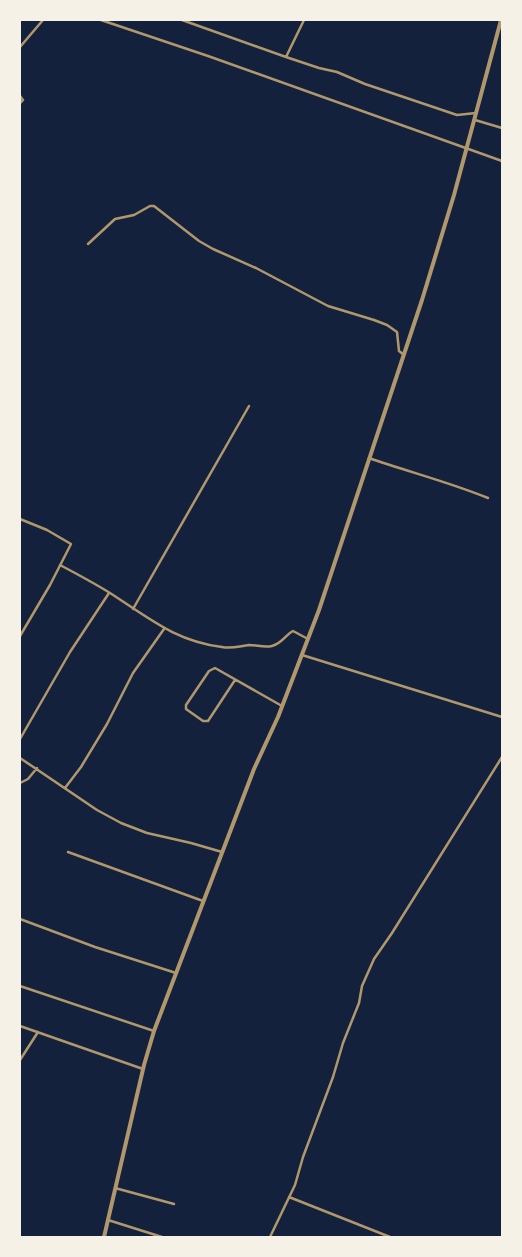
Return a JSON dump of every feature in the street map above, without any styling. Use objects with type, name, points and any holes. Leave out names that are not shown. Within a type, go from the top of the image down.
[{"type":"street","points":[[20,46],[43,20]]},
{"type":"street","points":[[101,20],[208,56],[466,150],[502,161]]},
{"type":"street","points":[[182,20],[457,115],[477,113]]},
{"type":"street","points":[[286,57],[304,20]]},
{"type":"street","points":[[104,1237],[143,1069],[154,1031],[224,853],[254,769],[282,706],[308,639],[422,300],[477,113],[501,20]]},
{"type":"street","points":[[20,96],[23,100],[20,103]]},
{"type":"street","points":[[475,120],[502,128]]},
{"type":"street","points":[[88,244],[115,219],[134,215],[150,206],[154,206],[199,241],[213,249],[256,268],[328,306],[368,318],[394,329],[398,337],[399,351],[404,354]]},
{"type":"street","points":[[133,609],[249,406]]},
{"type":"street","points":[[369,458],[439,482],[462,487],[488,498]]},
{"type":"street","points":[[20,520],[47,530],[71,544],[50,585],[20,636]]},
{"type":"street","points":[[60,565],[109,593],[164,629],[186,639],[223,648],[252,645],[269,646],[280,643],[293,631],[308,639]]},
{"type":"street","points":[[20,739],[70,652],[109,593]]},
{"type":"street","points":[[65,788],[103,731],[133,674],[164,629]]},
{"type":"street","points":[[302,654],[502,717]]},
{"type":"street","points":[[235,680],[208,721],[204,721],[186,709],[186,705],[214,668],[282,706]]},
{"type":"street","points":[[270,1237],[295,1186],[303,1157],[334,1077],[343,1043],[359,1003],[362,986],[374,959],[502,757]]},
{"type":"street","points":[[20,758],[97,810],[138,830],[224,853]]},
{"type":"street","points":[[20,783],[28,779],[37,768]]},
{"type":"street","points":[[68,852],[204,901]]},
{"type":"street","points":[[20,919],[96,947],[176,973]]},
{"type":"street","points":[[20,986],[154,1031]]},
{"type":"street","points":[[20,1026],[143,1069]]},
{"type":"street","points":[[20,1060],[38,1032]]},
{"type":"street","points":[[115,1188],[174,1204]]},
{"type":"street","points":[[289,1197],[390,1237]]},
{"type":"street","points":[[108,1220],[162,1237]]}]
